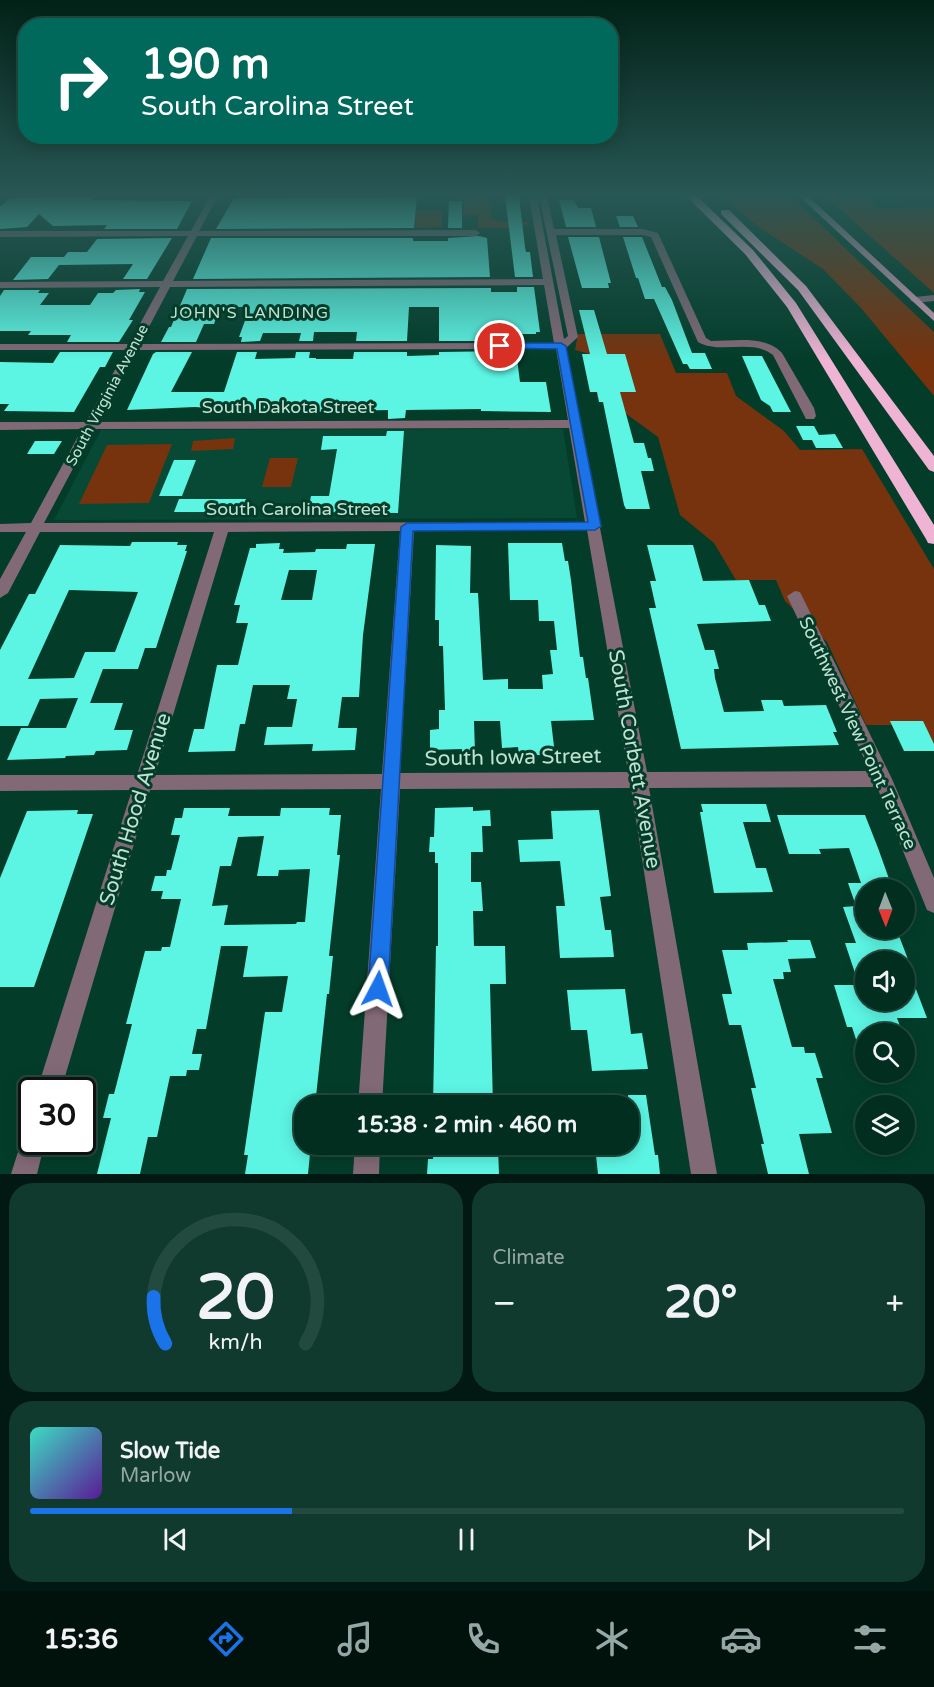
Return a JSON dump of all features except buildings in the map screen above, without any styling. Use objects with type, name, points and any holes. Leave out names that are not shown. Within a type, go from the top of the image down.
[{"type":"highway","points":[[747,251],[792,306],[934,539]]},
{"type":"highway","points":[[765,251],[789,274],[934,467]]},
{"type":"main road","points":[[861,251],[934,318]]},
{"type":"street","name":"South Virginia Avenue","points":[[0,593],[185,251]]},
{"type":"street","name":"South Corbett Avenue","points":[[543,251],[595,526],[704,1174]]},
{"type":"street","points":[[0,347],[561,346],[573,338],[555,251]]},
{"type":"street","points":[[662,251],[700,337],[705,343],[770,346],[777,353],[808,408],[810,416]]},
{"type":"street","points":[[0,285],[548,282]]},
{"type":"street","points":[[911,297],[934,298]]},
{"type":"street","name":"South Dakota Street","points":[[0,426],[575,424]]},
{"type":"street","name":"South Carolina Street","points":[[0,528],[595,526]]},
{"type":"street","name":"South Hood Avenue","points":[[53,1077],[222,527]]},
{"type":"street","points":[[371,1095],[407,527]]},
{"type":"street","name":"Southwest View Point Terrace","points":[[795,596],[883,779],[934,903]]},
{"type":"street","name":"South Iowa Street","points":[[0,783],[883,779]]},
{"type":"street","points":[[24,1174],[29,1155]]},
{"type":"street","points":[[366,1174],[367,1155]]},
{"type":"shaded area","points":[[795,251],[848,251],[934,332],[934,396],[861,308],[823,269]]},
{"type":"shaded area","points":[[887,251],[934,251],[934,293]]},
{"type":"shaded area","points":[[578,334],[660,334],[676,373],[727,373],[736,396],[784,431],[800,450],[862,449],[934,569],[934,743],[901,725],[866,725],[827,642],[785,601],[776,580],[736,580],[714,543],[680,515],[658,437],[618,408],[623,401],[596,397],[601,390],[612,360],[575,350]]},
{"type":"shaded area","points":[[563,429],[577,518],[54,520],[101,430]]},
{"type":"shaded area","points":[[235,438],[233,449],[191,451],[193,441]]},
{"type":"shaded area","points":[[172,444],[149,503],[79,504],[107,445]]},
{"type":"shaded area","points":[[270,458],[298,458],[291,487],[262,487]]},
{"type":"district","name":"JOHN'S LANDING","points":[[250,312]]},
{"type":"route","points":[[378,989],[407,527],[595,526],[561,346],[500,346]]}]
